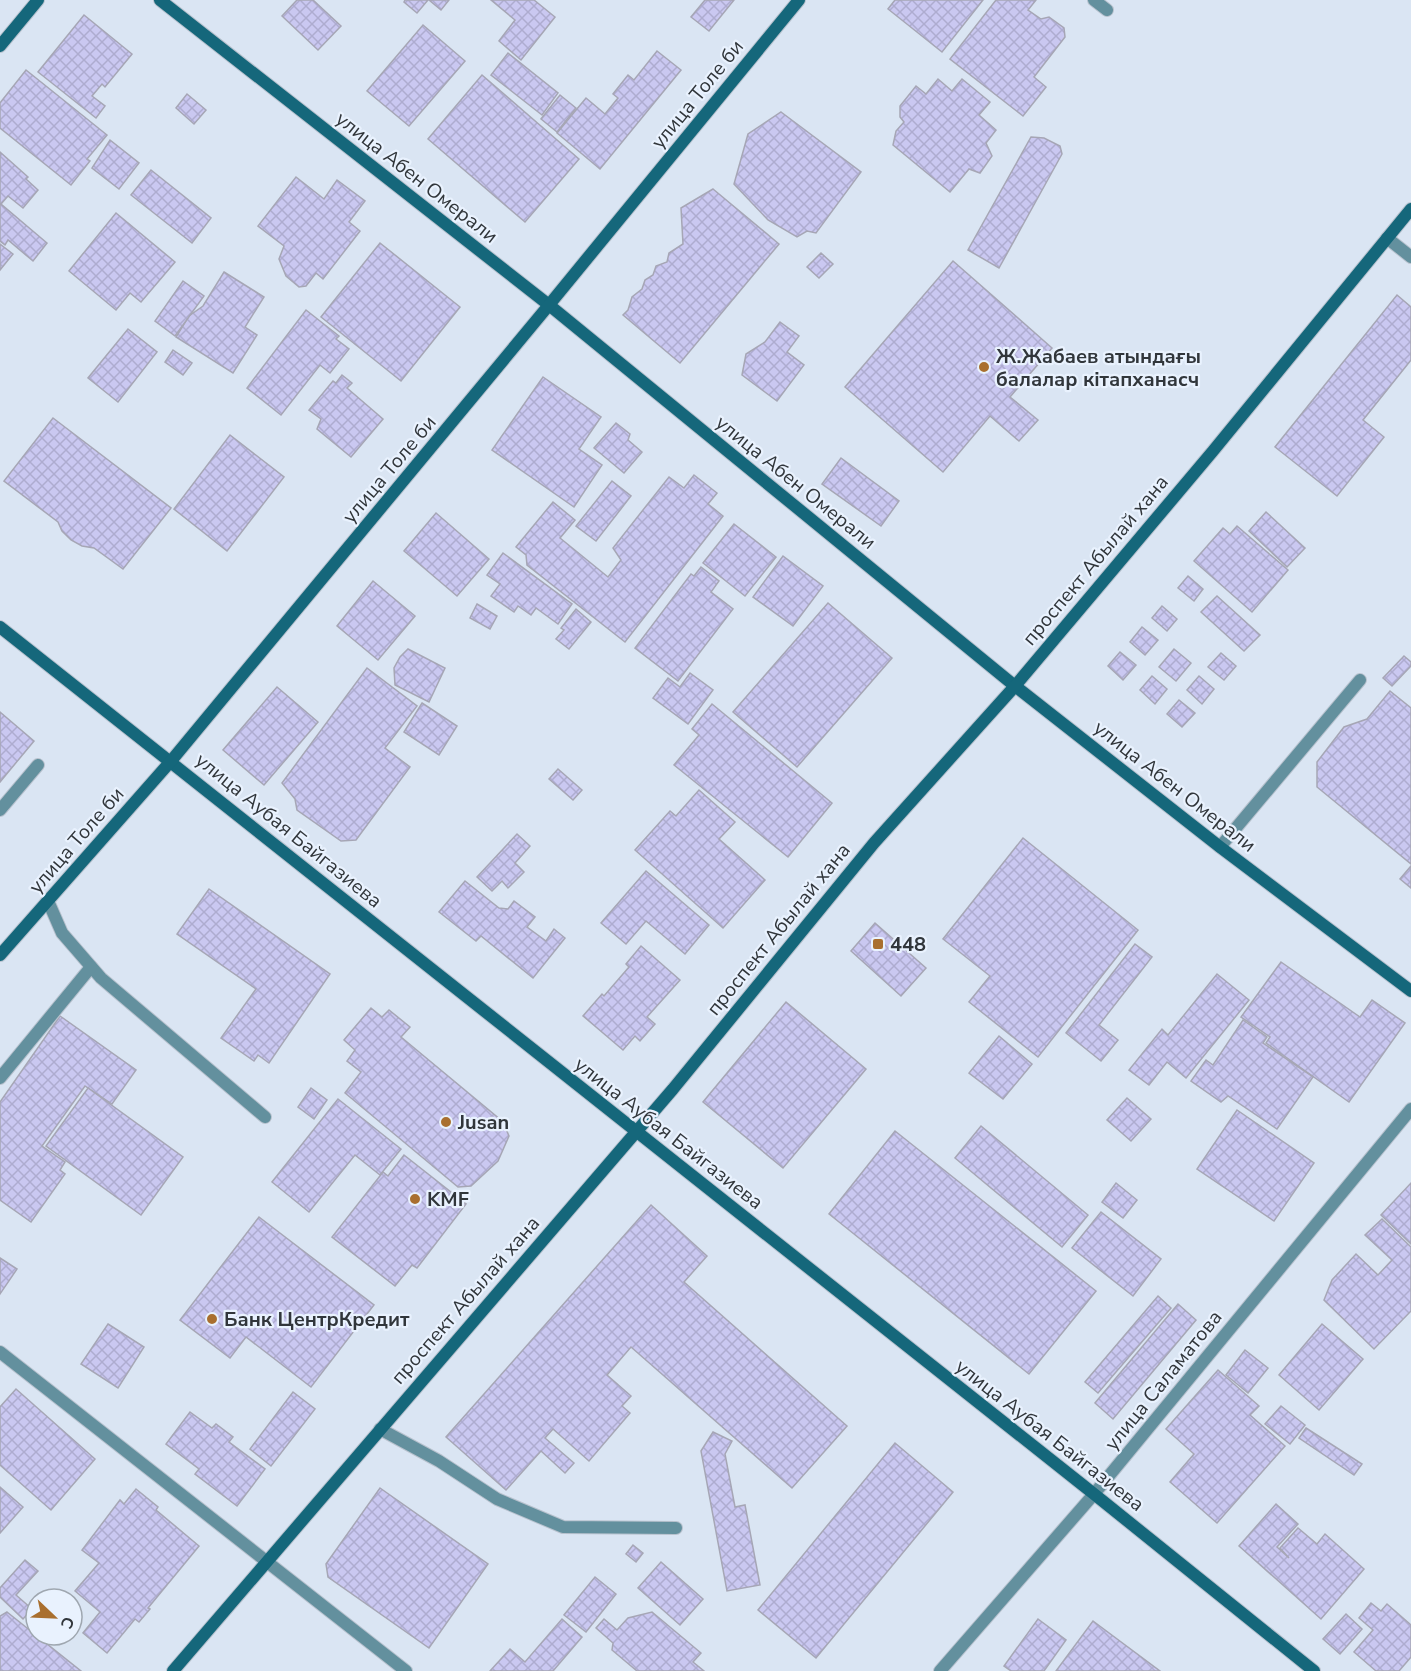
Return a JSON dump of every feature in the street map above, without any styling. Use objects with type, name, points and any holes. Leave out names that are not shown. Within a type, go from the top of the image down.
[{"type":"main road","points":[[0,46],[38,0]]},
{"type":"main road","name":"улица Абен Омерали","points":[[160,0],[549,305],[1015,686],[1220,847],[1411,990]]},
{"type":"main road","name":"улица Толе би","points":[[0,955],[171,761],[799,0]]},
{"type":"main road","name":"проспект Абылай хана","points":[[173,1671],[673,1089],[874,843],[1015,686],[1213,451],[1411,209]]},
{"type":"main road","name":"улица Аубая Байгазиева","points":[[0,627],[1314,1671]]},
{"type":"street","points":[[1094,0],[1107,9]]},
{"type":"street","points":[[1387,238],[1411,257]]},
{"type":"street","points":[[1220,847],[1360,680]]},
{"type":"street","points":[[0,810],[38,765]]},
{"type":"street","points":[[48,901],[62,933],[100,978],[265,1117]]},
{"type":"street","points":[[0,1078],[91,967]]},
{"type":"street","name":"улица Саламатова","points":[[940,1671],[1094,1494],[1411,1109]]},
{"type":"street","points":[[0,1352],[406,1671]]},
{"type":"street","points":[[380,1429],[439,1461],[497,1499],[563,1527],[676,1527]]},
{"type":"building","points":[[297,0],[313,0],[341,26],[318,50],[282,16]]},
{"type":"building","points":[[405,0],[428,0],[417,13],[404,2]]},
{"type":"building","points":[[429,0],[449,0],[441,10]]},
{"type":"building","points":[[491,0],[534,0],[555,17],[521,60],[499,41],[515,20]]},
{"type":"building","points":[[705,0],[734,0],[709,31],[691,17]]},
{"type":"building","points":[[895,0],[983,0],[942,52],[888,9]]},
{"type":"building","points":[[996,0],[1036,0],[1028,10],[1041,19],[1049,17],[1064,28],[1065,37],[1034,77],[1046,87],[1023,116],[950,59]]},
{"type":"building","points":[[84,15],[132,54],[105,87],[102,84],[92,96],[105,106],[96,118],[38,72]]},
{"type":"building","points":[[423,25],[465,61],[409,126],[367,91]]},
{"type":"building","points":[[657,51],[681,70],[600,169],[557,133],[586,98],[605,114],[618,98],[613,94],[628,75],[634,80]]},
{"type":"building","points":[[508,53],[558,93],[542,115],[491,75]]},
{"type":"building","points":[[26,70],[107,135],[87,159],[90,161],[71,185],[0,128],[0,103]]},
{"type":"building","points":[[482,75],[579,159],[525,222],[428,139]]},
{"type":"building","points":[[938,79],[952,91],[962,79],[990,102],[979,115],[996,130],[986,143],[992,156],[980,173],[969,169],[950,192],[893,145],[896,131],[904,122],[900,117],[900,106],[916,86],[926,94]]},
{"type":"building","points":[[187,94],[206,110],[194,124],[176,108]]},
{"type":"building","points":[[560,95],[576,108],[557,132],[541,119]]},
{"type":"building","points":[[781,112],[861,172],[816,233],[807,231],[797,237],[768,220],[734,184],[748,134]]},
{"type":"building","points":[[1031,137],[1044,138],[1060,146],[1062,154],[999,268],[968,250]]},
{"type":"building","points":[[110,140],[139,163],[119,189],[92,168]]},
{"type":"building","points":[[0,152],[28,177],[26,179],[38,190],[23,208],[8,196],[1,204],[47,243],[33,261],[8,240],[5,245],[0,241]]},
{"type":"building","points":[[151,170],[211,218],[192,243],[131,195]]},
{"type":"building","points":[[296,177],[324,199],[337,180],[365,201],[349,222],[360,231],[323,279],[316,273],[306,286],[299,287],[286,276],[279,259],[284,246],[258,226]]},
{"type":"building","points":[[713,189],[779,244],[680,363],[623,315],[628,310],[632,297],[642,289],[645,280],[653,275],[656,266],[667,262],[669,253],[683,244],[681,208]]},
{"type":"building","points":[[116,213],[175,262],[141,302],[130,293],[116,310],[69,271]]},
{"type":"building","points":[[380,243],[460,307],[401,381],[321,317]]},
{"type":"building","points":[[0,244],[13,254],[0,270]]},
{"type":"building","points":[[821,253],[833,264],[819,278],[807,267]]},
{"type":"building","points":[[953,261],[1052,348],[1010,397],[1038,420],[1019,441],[990,416],[943,472],[845,387]]},
{"type":"building","points":[[224,272],[264,297],[245,327],[257,335],[233,373],[176,337],[189,316],[203,306]]},
{"type":"building","points":[[183,281],[204,296],[175,336],[155,321]]},
{"type":"building","points":[[1397,295],[1411,307],[1411,360],[1363,420],[1384,437],[1337,496],[1275,447]]},
{"type":"building","points":[[306,310],[339,336],[336,339],[349,349],[330,373],[320,365],[281,415],[247,388]]},
{"type":"building","points":[[780,322],[799,336],[787,352],[804,365],[777,401],[742,375],[746,354],[765,342]]},
{"type":"building","points":[[128,329],[157,352],[118,402],[88,378]]},
{"type":"building","points":[[173,350],[192,363],[183,375],[165,362]]},
{"type":"building","points":[[342,375],[352,383],[347,388],[383,419],[351,457],[317,429],[321,419],[309,410],[333,381],[336,383]]},
{"type":"building","points":[[543,377],[601,417],[579,449],[602,465],[574,507],[492,450]]},
{"type":"building","points":[[53,418],[171,508],[123,569],[94,548],[82,546],[71,540],[62,531],[58,522],[4,481]]},
{"type":"building","points":[[616,423],[630,434],[628,440],[642,452],[624,473],[594,448]]},
{"type":"building","points":[[230,435],[284,477],[227,551],[174,509]]},
{"type":"building","points":[[841,458],[899,501],[881,526],[822,484]]},
{"type":"building","points":[[694,475],[717,493],[708,504],[723,516],[625,642],[527,565],[526,555],[516,547],[553,502],[575,520],[560,538],[608,577],[621,560],[613,548],[669,477],[684,488]]},
{"type":"building","points":[[612,481],[631,496],[596,541],[576,526]]},
{"type":"building","points":[[1266,512],[1305,548],[1287,567],[1249,531]]},
{"type":"building","points":[[436,513],[489,559],[457,596],[404,551]]},
{"type":"building","points":[[734,524],[776,557],[745,596],[703,563]]},
{"type":"building","points":[[1237,526],[1288,570],[1252,612],[1194,561],[1223,528],[1230,534]]},
{"type":"building","points":[[503,553],[572,604],[558,624],[536,608],[531,615],[518,606],[514,612],[491,596],[500,584],[487,575]]},
{"type":"building","points":[[783,556],[823,586],[793,626],[753,597]]},
{"type":"building","points":[[701,567],[719,581],[711,592],[733,609],[678,681],[635,648],[691,574],[694,576]]},
{"type":"building","points":[[1188,576],[1203,589],[1194,601],[1178,588]]},
{"type":"building","points":[[373,581],[415,616],[378,660],[337,626]]},
{"type":"building","points":[[1217,596],[1260,635],[1244,651],[1201,612]]},
{"type":"building","points":[[828,603],[892,658],[797,767],[733,712]]},
{"type":"building","points":[[477,604],[497,616],[490,629],[470,618]]},
{"type":"building","points":[[1162,606],[1177,619],[1167,631],[1152,618]]},
{"type":"building","points":[[576,609],[591,622],[569,649],[556,639],[564,630],[561,628]]},
{"type":"building","points":[[1142,627],[1158,640],[1145,655],[1130,642]]},
{"type":"building","points":[[408,649],[445,668],[429,702],[395,685],[394,668]]},
{"type":"building","points":[[1174,649],[1191,663],[1176,681],[1159,667]]},
{"type":"building","points":[[1120,652],[1136,665],[1123,680],[1108,666]]},
{"type":"building","points":[[1221,653],[1236,666],[1224,680],[1208,667]]},
{"type":"building","points":[[1404,656],[1411,662],[1411,666],[1392,686],[1383,678]]},
{"type":"building","points":[[367,668],[417,706],[385,748],[410,767],[356,840],[341,841],[297,810],[295,799],[282,783]]},
{"type":"building","points":[[690,673],[713,690],[688,724],[653,698],[668,678],[680,687]]},
{"type":"building","points":[[1152,676],[1167,689],[1155,704],[1140,690]]},
{"type":"building","points":[[1199,676],[1214,689],[1202,704],[1187,690]]},
{"type":"building","points":[[277,687],[318,722],[264,785],[223,750]]},
{"type":"building","points":[[1390,691],[1411,708],[1411,864],[1317,787],[1317,762],[1344,727],[1367,719]]},
{"type":"building","points":[[1179,700],[1195,713],[1182,727],[1167,714]]},
{"type":"building","points":[[422,703],[457,726],[439,755],[404,732]]},
{"type":"building","points":[[712,704],[832,803],[788,857],[674,765],[699,735],[692,729]]},
{"type":"building","points":[[0,712],[34,741],[0,782]]},
{"type":"building","points":[[558,769],[582,790],[573,800],[549,779]]},
{"type":"building","points":[[699,790],[735,822],[719,839],[765,880],[723,928],[635,850],[670,811],[676,816]]},
{"type":"building","points":[[517,834],[530,846],[515,863],[524,872],[508,888],[502,881],[492,891],[477,877]]},
{"type":"building","points":[[1023,838],[1138,930],[1038,1057],[969,1002],[990,976],[943,939]]},
{"type":"building","points":[[1411,866],[1411,888],[1400,879]]},
{"type":"building","points":[[646,871],[709,925],[685,954],[646,921],[626,944],[601,923]]},
{"type":"building","points":[[465,881],[499,908],[508,909],[514,901],[535,917],[527,927],[546,941],[554,929],[565,938],[533,978],[481,936],[476,941],[439,912]]},
{"type":"building","points":[[209,889],[330,974],[269,1063],[258,1055],[254,1061],[221,1038],[256,989],[177,934]]},
{"type":"building","points":[[875,923],[926,968],[901,996],[851,951]]},
{"type":"building","points":[[1135,944],[1152,957],[1099,1025],[1118,1040],[1101,1061],[1066,1033]]},
{"type":"building","points":[[641,946],[680,980],[647,1017],[655,1024],[640,1041],[635,1036],[623,1050],[583,1016],[629,967],[626,964]]},
{"type":"building","points":[[1281,962],[1360,1017],[1372,1000],[1405,1023],[1349,1102],[1266,1043],[1270,1037],[1241,1017]]},
{"type":"building","points":[[1217,974],[1249,1000],[1186,1078],[1167,1062],[1149,1085],[1129,1070],[1162,1029],[1168,1035]]},
{"type":"building","points":[[786,1002],[866,1069],[783,1168],[703,1102]]},
{"type":"building","points":[[371,1008],[382,1017],[389,1010],[410,1027],[401,1037],[508,1126],[506,1129],[509,1136],[498,1161],[471,1186],[458,1187],[345,1093],[361,1072],[347,1061],[355,1050],[344,1040]]},
{"type":"building","points":[[60,1016],[136,1070],[112,1104],[85,1086],[42,1146],[65,1162],[60,1170],[65,1174],[31,1222],[0,1200],[0,1102]]},
{"type":"building","points":[[1243,1020],[1267,1037],[1263,1043],[1313,1077],[1277,1129],[1228,1096],[1221,1102],[1191,1081],[1206,1060],[1213,1065]]},
{"type":"building","points":[[999,1036],[1032,1064],[1003,1099],[969,1073]]},
{"type":"building","points":[[88,1088],[183,1157],[141,1215],[46,1146]]},
{"type":"building","points":[[311,1088],[327,1100],[314,1119],[298,1107]]},
{"type":"building","points":[[1127,1098],[1151,1119],[1131,1141],[1107,1120]]},
{"type":"building","points":[[338,1099],[401,1149],[380,1175],[355,1155],[309,1212],[272,1182]]},
{"type":"building","points":[[1237,1110],[1314,1163],[1274,1221],[1197,1169]]},
{"type":"building","points":[[981,1126],[1088,1215],[1062,1247],[955,1158]]},
{"type":"building","points":[[895,1131],[1096,1291],[1029,1374],[829,1214]]},
{"type":"building","points":[[404,1155],[466,1204],[417,1268],[412,1265],[395,1286],[332,1237],[383,1172],[388,1176]]},
{"type":"building","points":[[1116,1183],[1137,1200],[1123,1218],[1102,1202]]},
{"type":"building","points":[[1411,1183],[1411,1244],[1381,1215]]},
{"type":"building","points":[[651,1205],[707,1256],[684,1282],[847,1426],[792,1488],[631,1347],[607,1375],[631,1396],[622,1406],[630,1413],[589,1461],[553,1429],[545,1438],[574,1463],[565,1473],[541,1451],[506,1490],[446,1437]]},
{"type":"building","points":[[1101,1212],[1161,1259],[1133,1296],[1072,1248]]},
{"type":"building","points":[[259,1217],[374,1305],[311,1387],[246,1337],[230,1358],[180,1320]]},
{"type":"building","points":[[1382,1219],[1411,1247],[1411,1311],[1374,1349],[1324,1300],[1332,1280],[1356,1254],[1378,1275],[1392,1260],[1365,1235]]},
{"type":"building","points":[[0,1258],[17,1269],[0,1294]]},
{"type":"building","points":[[1158,1296],[1171,1308],[1098,1393],[1085,1382]]},
{"type":"building","points":[[1178,1304],[1196,1320],[1113,1419],[1095,1403]]},
{"type":"building","points":[[108,1324],[144,1347],[118,1388],[81,1364]]},
{"type":"building","points":[[1322,1324],[1363,1359],[1319,1410],[1279,1375]]},
{"type":"building","points":[[1245,1350],[1268,1368],[1248,1393],[1226,1375]]},
{"type":"building","points":[[1218,1370],[1259,1406],[1250,1415],[1285,1446],[1217,1523],[1170,1482],[1194,1454],[1166,1429]]},
{"type":"building","points":[[16,1389],[95,1459],[51,1510],[0,1465],[0,1407]]},
{"type":"building","points":[[293,1392],[315,1409],[271,1466],[250,1449]]},
{"type":"building","points":[[1281,1406],[1305,1425],[1290,1444],[1265,1424]]},
{"type":"building","points":[[190,1412],[212,1428],[216,1424],[233,1437],[229,1442],[265,1469],[237,1506],[195,1474],[199,1469],[166,1444]]},
{"type":"building","points":[[1306,1428],[1362,1464],[1354,1475],[1299,1438]]},
{"type":"building","points":[[713,1432],[732,1441],[725,1454],[735,1507],[745,1505],[760,1585],[727,1591],[701,1451]]},
{"type":"building","points":[[895,1443],[953,1492],[816,1658],[758,1610]]},
{"type":"building","points":[[0,1487],[23,1507],[0,1533]]},
{"type":"building","points":[[380,1488],[488,1564],[429,1648],[328,1577],[326,1564]]},
{"type":"building","points":[[136,1489],[158,1507],[156,1510],[199,1546],[139,1622],[135,1619],[107,1653],[84,1634],[100,1612],[84,1599],[84,1587],[78,1587],[99,1563],[82,1550],[120,1500],[124,1504]]},
{"type":"building","points":[[1276,1504],[1298,1524],[1277,1547],[1289,1558],[1280,1548],[1298,1528],[1317,1544],[1325,1534],[1364,1569],[1321,1619],[1239,1546]]},
{"type":"building","points":[[633,1545],[643,1553],[636,1562],[626,1554]]},
{"type":"building","points":[[25,1560],[38,1571],[16,1595],[24,1602],[23,1619],[0,1597],[0,1588]]},
{"type":"building","points":[[661,1562],[703,1599],[680,1625],[638,1588]]},
{"type":"building","points":[[595,1577],[616,1594],[586,1632],[564,1615]]},
{"type":"building","points":[[1371,1603],[1381,1611],[1387,1604],[1411,1625],[1411,1657],[1399,1671],[1376,1671],[1354,1652],[1373,1630],[1359,1618]]},
{"type":"building","points":[[7,1612],[24,1626],[24,1647],[51,1647],[81,1671],[0,1671],[0,1616]]},
{"type":"building","points":[[652,1612],[701,1653],[693,1662],[704,1671],[637,1671],[612,1650],[613,1643],[596,1628],[604,1619],[617,1630],[628,1618]]},
{"type":"building","points":[[1346,1614],[1362,1629],[1340,1654],[1323,1639]]},
{"type":"building","points":[[562,1619],[582,1637],[553,1671],[490,1671],[510,1649],[525,1662]]},
{"type":"building","points":[[1038,1619],[1066,1640],[1044,1671],[1011,1671],[1004,1666]]},
{"type":"building","points":[[1093,1621],[1160,1671],[1056,1671]]},
{"type":"place","name":"Ж.Жабаев атындағы балалар кітапханасч","points":[[984,367]]},
{"type":"place","name":"448","points":[[878,944]]},
{"type":"place","name":"Jusan","points":[[446,1122]]},
{"type":"place","name":"KMF","points":[[415,1199]]},
{"type":"place","name":"Банк ЦентрКредит","points":[[212,1319]]}]
